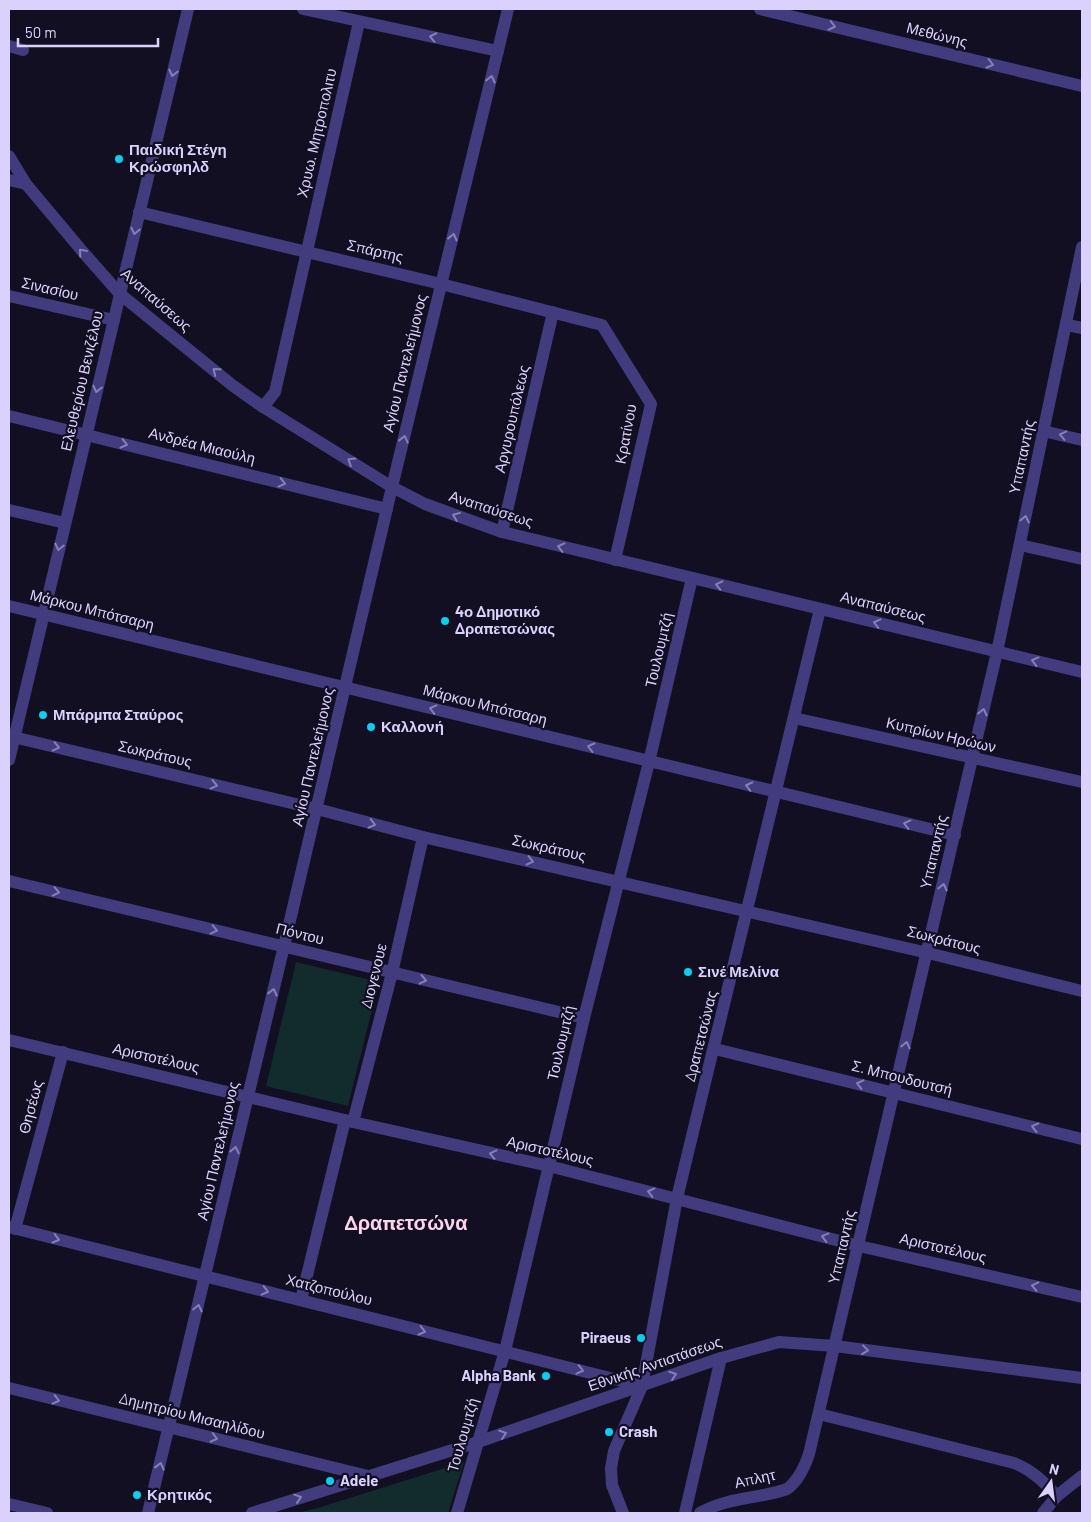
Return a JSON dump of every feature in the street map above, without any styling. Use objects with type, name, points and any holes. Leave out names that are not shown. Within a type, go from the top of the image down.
[{"type":"street","name":"Ελευθερίου Βενιζέλου","points":[[9,760],[11,737],[44,615],[188,9]]},
{"type":"street","points":[[303,9],[498,50]]},
{"type":"street","name":"Αγίου Παντελεήμονος","points":[[148,1513],[170,1428],[392,487],[508,9]]},
{"type":"street","name":"Μεθώνης","points":[[760,9],[785,12],[1082,86]]},
{"type":"street","name":"Χρυω. Μητροπολιτυ","points":[[263,407],[275,392],[359,22]]},
{"type":"street","points":[[9,46],[23,50]]},
{"type":"street","name":"Αναπαύσεως","points":[[9,156],[26,184],[120,294],[263,407],[392,487],[426,504],[502,532],[1082,672]]},
{"type":"street","points":[[9,180],[26,184]]},
{"type":"street","name":"Σπάρτης","points":[[140,212],[441,284],[602,325]]},
{"type":"street","name":"Υπαπαντής","points":[[806,1462],[859,1246],[997,652],[1082,247]]},
{"type":"street","name":"Σινασίου","points":[[9,296],[114,320]]},
{"type":"street","name":"Αργυρουπόλεως","points":[[502,532],[553,312]]},
{"type":"street","name":"Κρατίνου","points":[[602,325],[651,404],[615,560]]},
{"type":"street","points":[[1067,325],[1082,328]]},
{"type":"street","name":"Ανδρέα Μιαούλη","points":[[9,416],[387,509]]},
{"type":"street","points":[[1044,430],[1082,440]]},
{"type":"street","points":[[9,510],[65,523]]},
{"type":"street","points":[[1020,545],[1082,559]]},
{"type":"street","name":"Τουλουμτζή","points":[[457,1513],[505,1351],[584,1018],[649,762],[692,578]]},
{"type":"street","name":"Μάρκου Μπότσαρη","points":[[9,606],[954,835]]},
{"type":"street","name":"Δραπετσώνας","points":[[622,1513],[612,1485],[611,1468],[614,1451],[642,1386],[677,1198],[715,1049],[820,609]]},
{"type":"street","name":"Κυπρίων Ηρώων","points":[[794,718],[1082,782]]},
{"type":"street","name":"Σωκράτους","points":[[11,737],[423,837],[928,953],[1082,991]]},
{"type":"street","name":"Διογενουε","points":[[301,1300],[349,1121],[392,973],[423,837]]},
{"type":"street","name":"Πόντου","points":[[9,881],[584,1018]]},
{"type":"street","name":"Αριστοτέλους","points":[[9,1040],[349,1121],[549,1166],[859,1246],[1082,1297]]},
{"type":"street","name":"Σ. Μπουδουτσή","points":[[715,1049],[1082,1139]]},
{"type":"street","name":"Θησέως","points":[[12,1228],[63,1052]]},
{"type":"street","name":"Χατζοπούλου","points":[[12,1228],[642,1386]]},
{"type":"street","name":"Εθνικής Αντιστάσεως","points":[[252,1513],[478,1442],[721,1358],[778,1342],[835,1346],[1082,1378]]},
{"type":"street","points":[[686,1513],[721,1358]]},
{"type":"street","name":"Δημητρίου Μισαηλίδου","points":[[9,1388],[368,1476]]},
{"type":"street","points":[[819,1414],[1014,1463],[1026,1468],[1037,1476],[1057,1496]]},
{"type":"street","name":"Απλητ","points":[[700,1513],[723,1503],[787,1489],[791,1486],[806,1462]]},
{"type":"street","points":[[1043,1513],[1057,1496],[1082,1476]]},
{"type":"street","points":[[9,1504],[47,1513]]},
{"type":"green space","points":[[296,962],[379,982],[348,1106],[266,1086]]},
{"type":"green space","points":[[464,1462],[448,1513],[298,1513],[321,1507]]},
{"type":"place","name":"Παιδική Στέγη Κρώσφηλδ","points":[[119,159]]},
{"type":"place","name":"4ο Δημοτικό Δραπετσώνας","points":[[445,621]]},
{"type":"place","name":"Μπάρμπα Σταύρος","points":[[43,715]]},
{"type":"place","name":"Καλλονή","points":[[371,727]]},
{"type":"place","name":"Σινέ Μελίνα","points":[[688,972]]},
{"type":"place","name":"Piraeus","points":[[641,1338]]},
{"type":"place","name":"Alpha Bank","points":[[546,1376]]},
{"type":"place","name":"Crash","points":[[609,1432]]},
{"type":"place","name":"Adele","points":[[330,1481]]},
{"type":"place","name":"Κρητικός","points":[[137,1495]]},
{"type":"district","name":"Δραπετσώνα","points":[[406,1223]]}]
